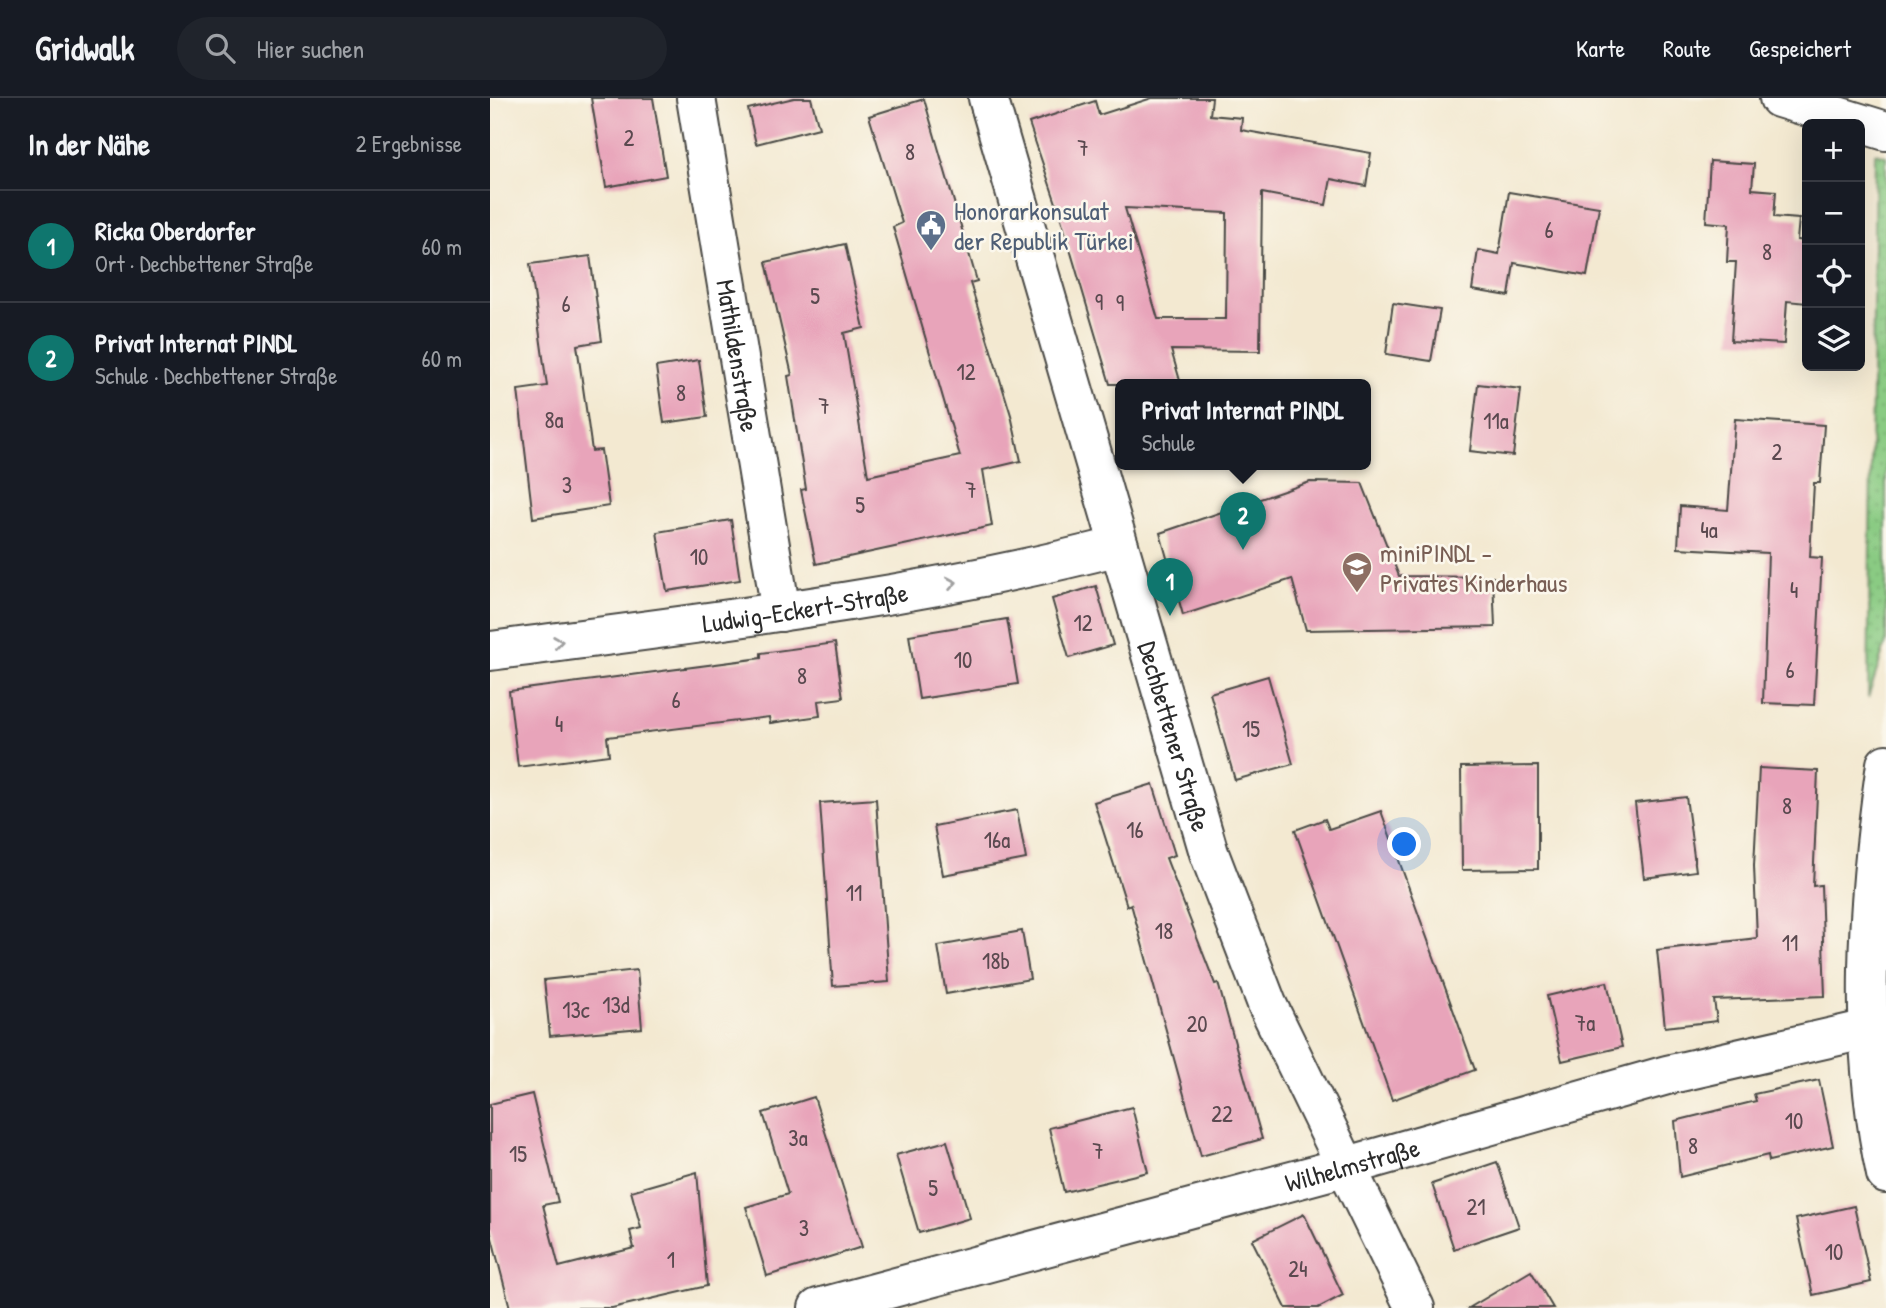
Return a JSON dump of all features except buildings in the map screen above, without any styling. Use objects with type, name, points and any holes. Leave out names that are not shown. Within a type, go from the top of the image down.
[{"type":"street","name":"Mathildenstraße","points":[[696,98],[781,612]]},
{"type":"street","name":"Dechbettener Straße","points":[[988,98],[1209,853],[1267,1004],[1344,1167],[1415,1308]]},
{"type":"street","points":[[1779,98],[1886,131]]},
{"type":"street","name":"Ludwig-Eckert-Straße","points":[[490,651],[781,612],[1020,571],[1119,545]]},
{"type":"street","points":[[1886,764],[1871,869],[1878,1026],[1877,1134],[1886,1174]]},
{"type":"street","name":"Wilhelmstraße","points":[[818,1308],[1344,1167],[1667,1075],[1878,1026]]},
{"type":"green space","points":[[1875,153],[1886,156],[1886,642],[1868,698]]},
{"type":"place","name":"Honorarkonsulat der Republik Türkei","points":[[931,252]]},
{"type":"place","name":"Privat Internat PINDL","points":[[1243,550]]},
{"type":"place","name":"miniPINDL - Privates Kinderhaus","points":[[1357,594]]},
{"type":"place","name":"Ricka Oberdorfer","points":[[1170,616]]}]
